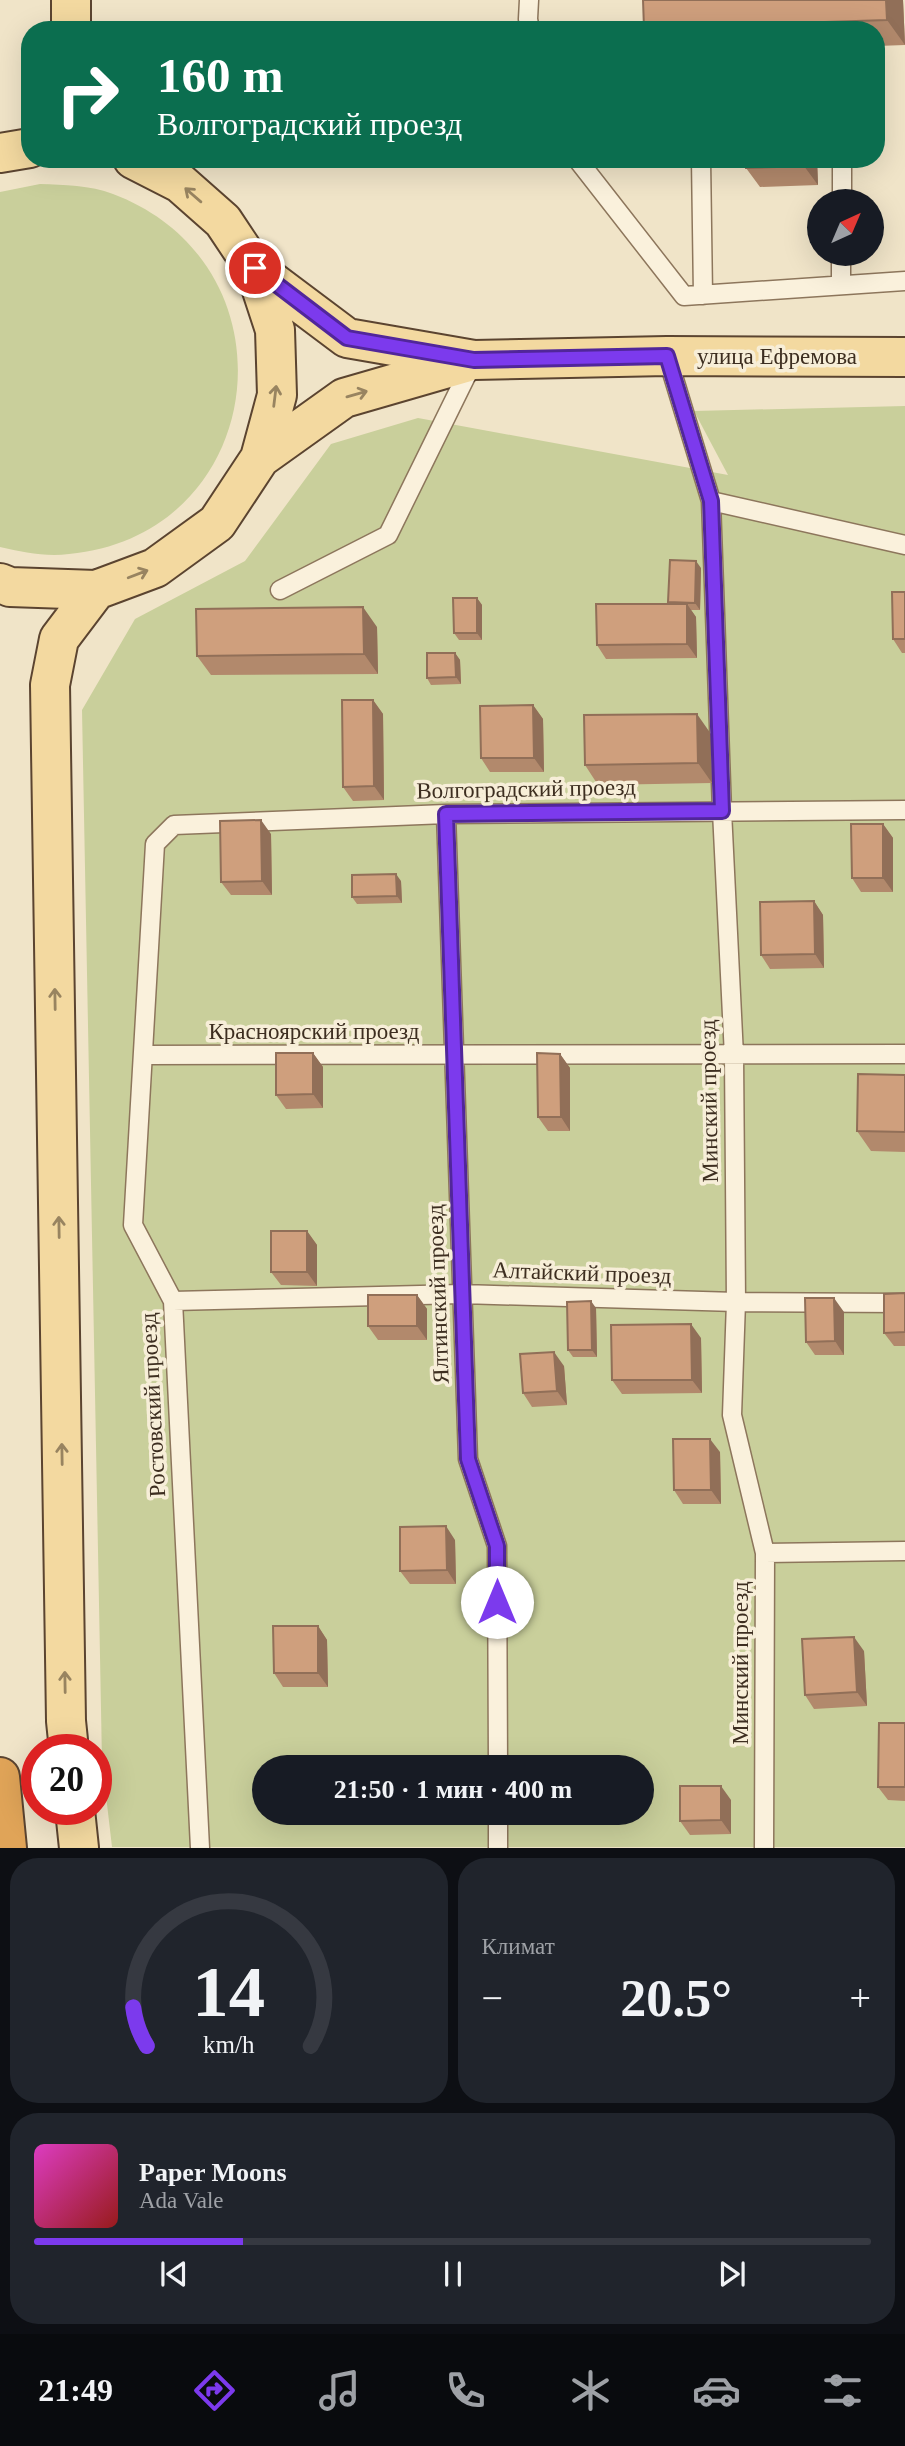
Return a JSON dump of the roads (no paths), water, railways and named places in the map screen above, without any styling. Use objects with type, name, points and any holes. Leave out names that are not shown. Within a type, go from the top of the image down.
[{"type":"highway","points":[[0,1777],[8,1847]]},
{"type":"main road","points":[[71,0],[71,21]]},
{"type":"main road","points":[[0,136],[21,140]]},
{"type":"main road","points":[[0,153],[21,150]]},
{"type":"main road","points":[[0,583],[10,586],[96,590],[155,568],[217,523],[260,458],[277,395],[275,330],[255,268],[223,221],[180,183],[151,168]]},
{"type":"main road","name":"улица Ефремова","points":[[255,268],[347,338],[474,360],[667,356],[905,357]]},
{"type":"main road","points":[[260,458],[344,398],[474,360]]},
{"type":"main road","points":[[68,1734],[50,685],[59,639],[96,590]]},
{"type":"main road","points":[[77,1825],[79,1847]]},
{"type":"lane","points":[[528,21],[529,0]]},
{"type":"lane","points":[[584,168],[684,296],[905,281]]},
{"type":"lane","points":[[701,168],[703,295]]},
{"type":"lane","points":[[842,168],[842,189]]},
{"type":"lane","points":[[841,266],[841,285]]},
{"type":"lane","name":"Минский проезд","points":[[667,356],[711,501],[734,1056],[736,1303],[732,1415],[765,1553],[764,1847]]},
{"type":"lane","points":[[280,590],[388,535],[474,360]]},
{"type":"lane","points":[[711,501],[905,545]]},
{"type":"lane","name":"Волгоградский проезд","points":[[155,844],[174,825],[446,814],[905,810]]},
{"type":"lane","name":"Ялтинский проезд","points":[[446,814],[468,1459],[497,1546],[498,1755]]},
{"type":"lane","name":"Ростовский проезд","points":[[155,844],[133,1225],[173,1301],[200,1847]]},
{"type":"lane","name":"Красноярский проезд","points":[[143,1055],[905,1054]]},
{"type":"lane","name":"Алтайский проезд","points":[[173,1301],[462,1294],[736,1303],[905,1303]]},
{"type":"lane","points":[[765,1553],[905,1550]]},
{"type":"lane","points":[[498,1825],[498,1847]]}]
